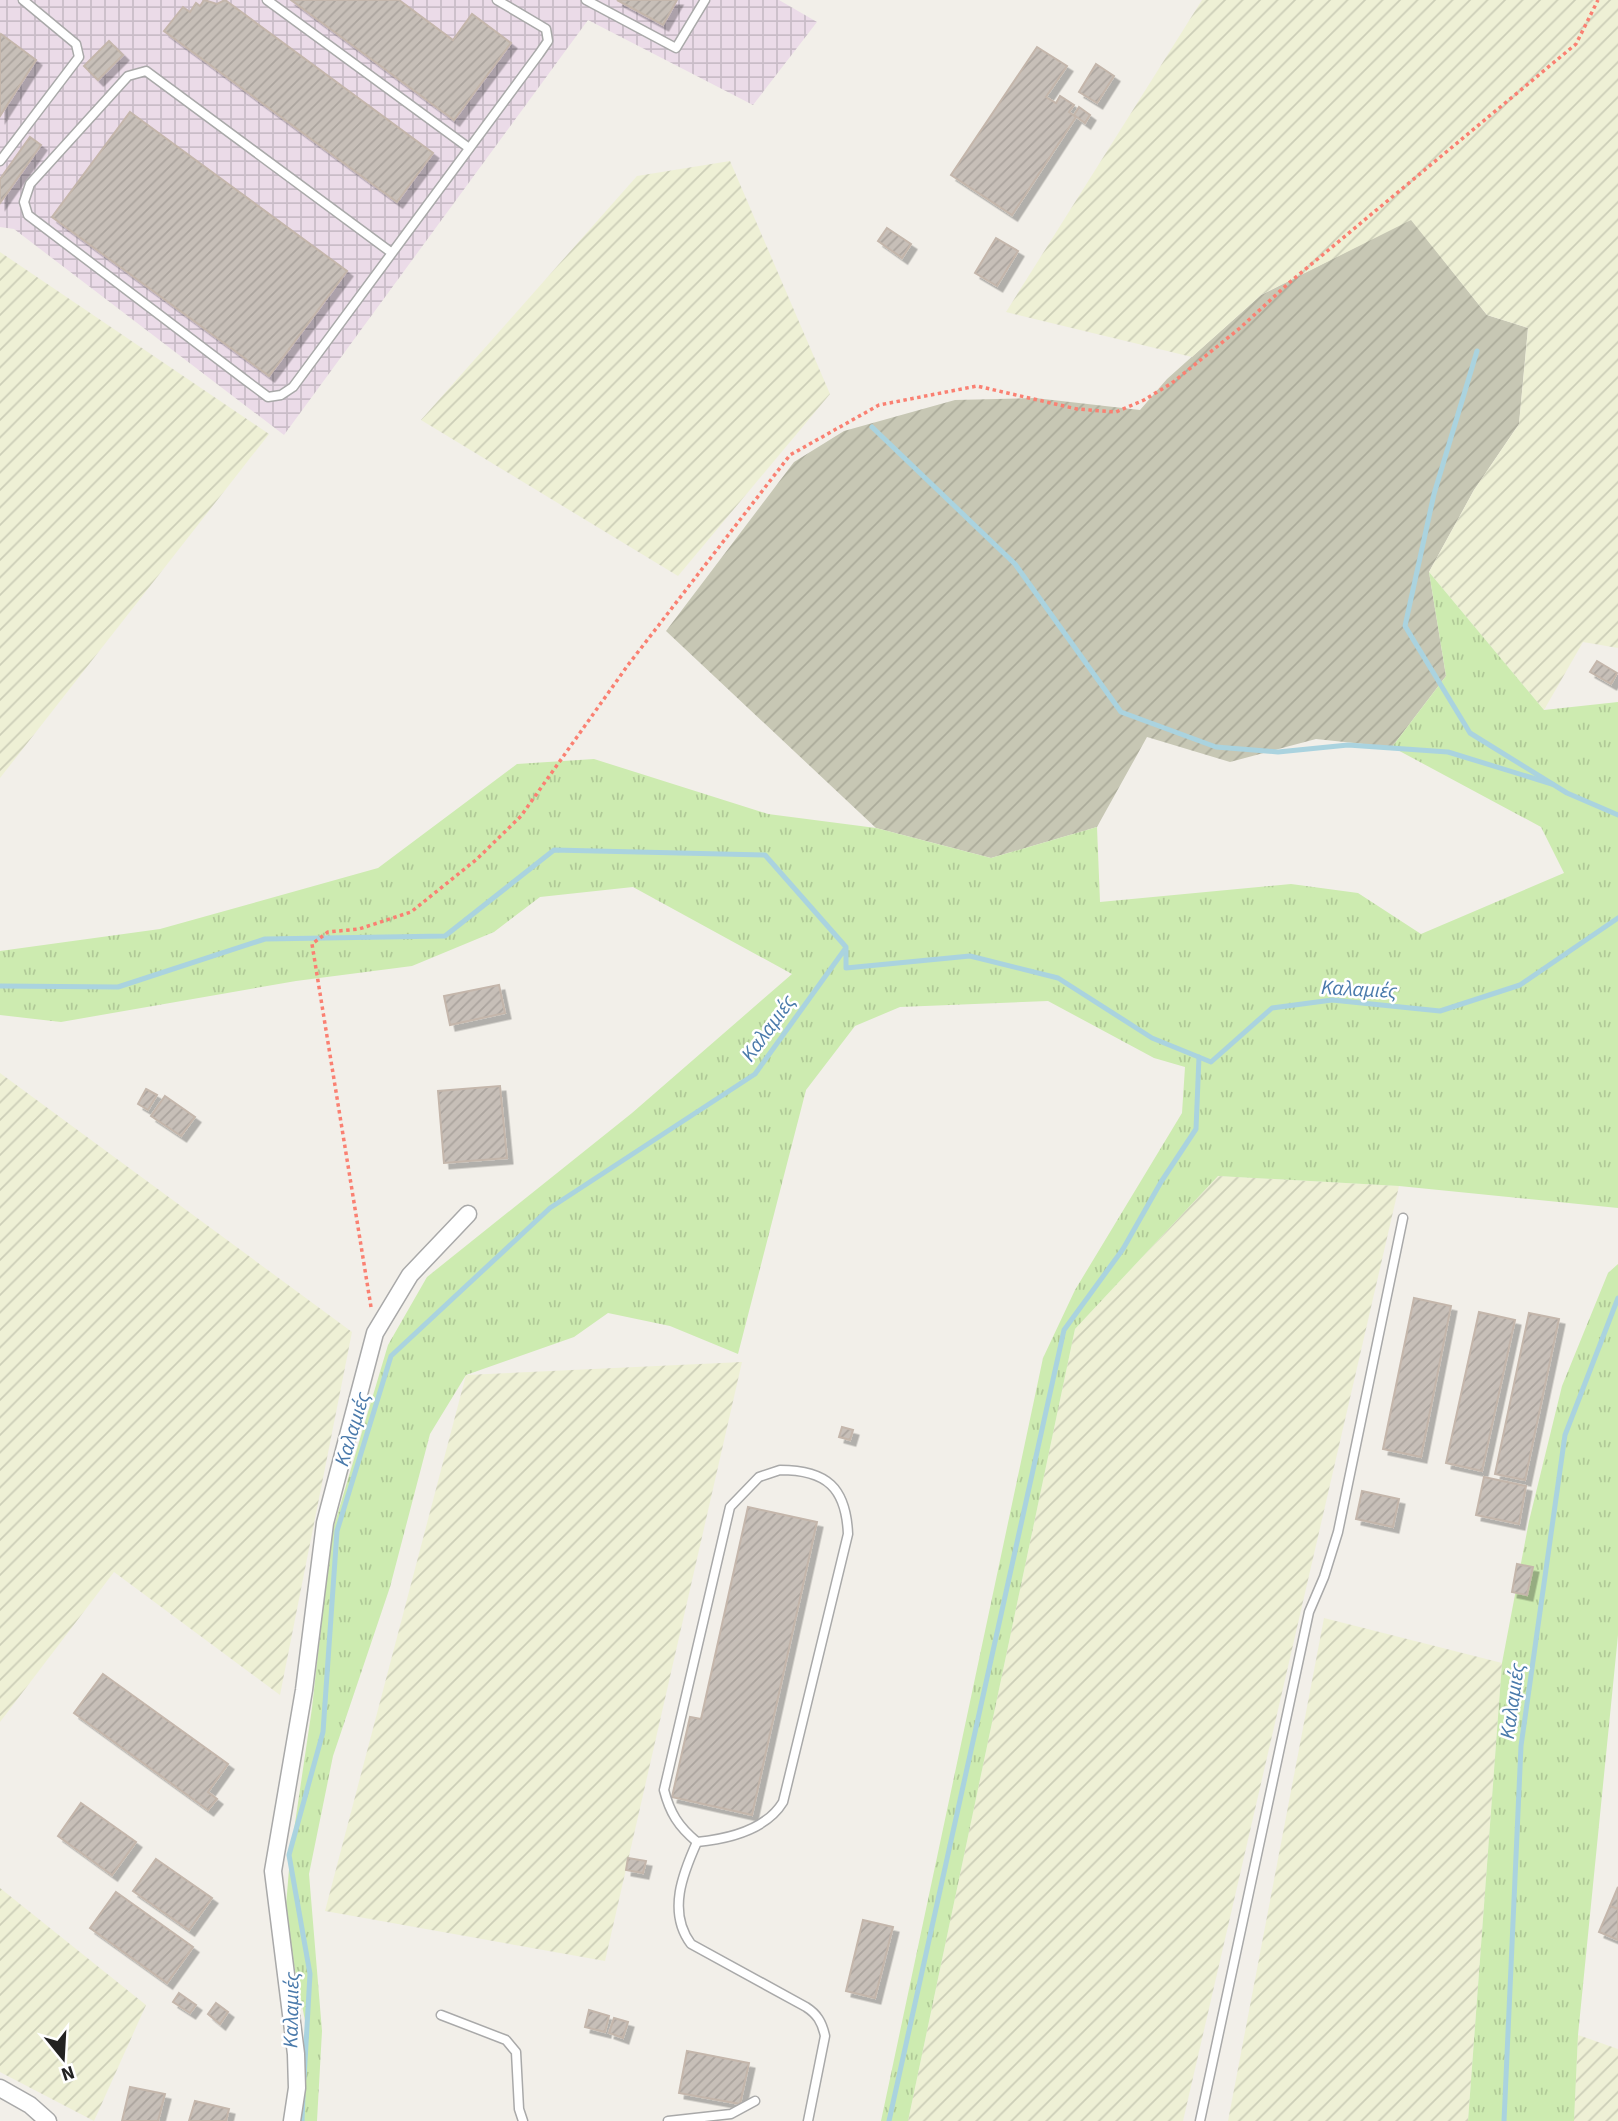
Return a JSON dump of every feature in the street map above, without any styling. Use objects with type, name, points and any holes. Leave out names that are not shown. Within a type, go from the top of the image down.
[{"type":"street","points":[[292,2121],[297,2088],[296,2054],[273,1871],[304,1690],[325,1523],[375,1333],[410,1275],[468,1214]]},
{"type":"street","points":[[0,2088],[30,2105],[48,2121]]},
{"type":"lane","points":[[0,161],[79,57],[76,44],[23,0]]},
{"type":"lane","points":[[267,0],[469,148]]},
{"type":"lane","points":[[392,253],[146,71],[128,76],[30,184],[24,202],[28,215],[268,397],[281,395],[293,387],[392,253],[548,41],[546,29],[497,0]]},
{"type":"lane","points":[[586,0],[676,48],[705,0]]},
{"type":"lane","points":[[1200,2121],[1309,1612],[1324,1577],[1338,1532],[1403,1218]]},
{"type":"lane","points":[[780,1470],[815,1473],[832,1485],[842,1498],[848,1534],[783,1802],[772,1816],[749,1829],[724,1839],[697,1842],[680,1828],[670,1810],[664,1790],[730,1507],[759,1477],[780,1470]]},
{"type":"lane","points":[[697,1842],[681,1878],[679,1906],[685,1936],[691,1944],[806,2007],[816,2014],[822,2025],[825,2036],[808,2121]]},
{"type":"lane","points":[[441,2015],[506,2040],[516,2052],[519,2109],[523,2121]]},
{"type":"lane","points":[[668,2121],[731,2114],[755,2101]]},
{"type":"path","points":[[375,1333],[312,944],[328,932],[359,929],[411,912],[477,859],[521,816],[628,665],[790,455],[879,405],[977,386],[1090,410],[1116,412],[1144,400],[1172,383],[1240,328],[1290,282],[1576,44],[1598,0]]},
{"type":"shaded area","points":[[0,0],[779,0],[817,22],[753,105],[588,20],[284,435],[14,229],[0,227]]},
{"type":"shaded area","points":[[1202,0],[1618,0],[1618,648],[1583,642],[1544,710],[1429,572],[1474,490],[1519,424],[1528,328],[1487,315],[1411,220],[1261,295],[1192,357],[1006,312]]},
{"type":"shaded area","points":[[730,161],[830,394],[678,576],[421,420],[637,176]]},
{"type":"shaded area","points":[[1411,219],[1487,315],[1528,328],[1519,424],[1474,490],[1429,572],[1446,676],[1392,747],[1316,739],[1230,762],[1147,737],[1097,827],[991,858],[876,828],[666,631],[794,462],[844,431],[955,400],[1035,398],[1140,410],[1167,379],[1261,295]]},
{"type":"shaded area","points":[[0,252],[269,434],[0,778]]},
{"type":"shaded area","points":[[0,1073],[352,1332],[280,1695],[114,1572],[0,1722]]},
{"type":"shaded area","points":[[1218,1176],[1399,1186],[1183,2121],[908,2121],[1075,1329]]},
{"type":"shaded area","points":[[742,1362],[605,1961],[325,1911],[466,1375]]},
{"type":"shaded area","points":[[1324,1618],[1502,1663],[1468,2121],[1228,2121]]},
{"type":"shaded area","points":[[0,1888],[146,2005],[94,2121],[0,2072]]},
{"type":"shaded area","points":[[1578,2035],[1618,2049],[1618,2121],[1574,2121]]},
{"type":"green space","points":[[1429,572],[1544,710],[1618,702],[1618,1208],[1399,1186],[1218,1176],[1075,1329],[908,2121],[881,2121],[1043,1358],[1075,1290],[1182,1113],[1185,1067],[1154,1058],[1048,1001],[900,1007],[855,1026],[806,1090],[738,1354],[670,1326],[608,1313],[574,1337],[466,1375],[430,1434],[390,1587],[333,1756],[309,1874],[322,2031],[317,2121],[301,2121],[308,2036],[285,1918],[290,1857],[312,1708],[331,1536],[388,1345],[427,1277],[632,1113],[792,974],[633,887],[540,897],[494,932],[412,966],[296,981],[61,1022],[0,1015],[0,951],[160,929],[378,868],[517,764],[594,759],[768,814],[876,828],[991,858],[1097,827],[1100,902],[1291,884],[1358,893],[1421,934],[1564,873],[1541,827],[1392,747],[1446,676]]},
{"type":"green space","points":[[1618,1264],[1618,1635],[1578,2035],[1574,2121],[1468,2121],[1502,1663],[1529,1521],[1562,1386],[1608,1273]]},
{"type":"building","points":[[204,0],[217,4],[225,0],[433,153],[397,202],[164,31],[183,7],[190,12],[196,3],[200,6]]},
{"type":"building","points":[[291,0],[399,0],[453,40],[472,14],[511,43],[454,120]]},
{"type":"building","points":[[617,0],[677,0],[663,25]]},
{"type":"building","points":[[1,34],[36,60],[0,116],[0,36]]},
{"type":"building","points":[[109,41],[123,55],[98,80],[84,66]]},
{"type":"building","points":[[1037,47],[1067,66],[1046,97],[1056,103],[1060,96],[1074,105],[1069,112],[1076,117],[1012,215],[951,175]]},
{"type":"building","points":[[1096,64],[1114,76],[1097,103],[1079,92]]},
{"type":"building","points":[[1079,107],[1090,115],[1085,123],[1074,115]]},
{"type":"building","points":[[130,112],[347,271],[269,376],[52,217]]},
{"type":"building","points":[[30,137],[41,145],[0,203],[0,179]]},
{"type":"building","points":[[887,228],[911,244],[902,258],[878,241]]},
{"type":"building","points":[[996,238],[1018,251],[997,286],[975,273]]},
{"type":"building","points":[[1597,661],[1617,673],[1611,684],[1590,672]]},
{"type":"building","points":[[499,985],[505,1013],[450,1025],[444,996]]},
{"type":"building","points":[[500,1086],[507,1158],[444,1163],[438,1091]]},
{"type":"building","points":[[146,1089],[157,1095],[148,1110],[138,1104]]},
{"type":"building","points":[[165,1096],[195,1117],[181,1136],[151,1116]]},
{"type":"building","points":[[1414,1298],[1451,1306],[1421,1457],[1383,1449]]},
{"type":"building","points":[[1479,1312],[1515,1320],[1482,1471],[1446,1463]]},
{"type":"building","points":[[1529,1313],[1559,1319],[1525,1480],[1495,1474]]},
{"type":"building","points":[[842,1427],[853,1430],[850,1440],[839,1437]]},
{"type":"building","points":[[1484,1477],[1526,1486],[1519,1524],[1476,1515]]},
{"type":"building","points":[[1362,1491],[1399,1499],[1393,1527],[1356,1519]]},
{"type":"building","points":[[748,1507],[817,1522],[752,1815],[672,1797],[690,1717],[701,1719]]},
{"type":"building","points":[[1517,1564],[1533,1567],[1527,1595],[1512,1592]]},
{"type":"building","points":[[103,1674],[228,1764],[208,1792],[217,1799],[208,1810],[74,1713]]},
{"type":"building","points":[[81,1803],[136,1842],[112,1875],[58,1836]]},
{"type":"building","points":[[628,1858],[646,1861],[643,1873],[626,1870]]},
{"type":"building","points":[[156,1859],[212,1898],[189,1930],[133,1891]]},
{"type":"building","points":[[1618,1887],[1618,1909],[1610,1906]]},
{"type":"building","points":[[116,1892],[193,1947],[167,1983],[90,1928]]},
{"type":"building","points":[[1610,1906],[1618,1909],[1618,1940],[1599,1932]]},
{"type":"building","points":[[863,1920],[893,1927],[875,1998],[846,1991]]},
{"type":"building","points":[[179,1993],[196,2005],[190,2013],[173,2002]]},
{"type":"building","points":[[216,2003],[228,2012],[220,2024],[208,2014]]},
{"type":"building","points":[[589,2010],[609,2016],[605,2032],[585,2027]]},
{"type":"building","points":[[614,2018],[628,2022],[623,2038],[609,2033]]},
{"type":"building","points":[[687,2051],[749,2063],[740,2104],[679,2093]]},
{"type":"building","points":[[130,2087],[165,2094],[158,2121],[122,2121]]},
{"type":"building","points":[[195,2101],[229,2109],[226,2121],[189,2121]]},
{"type":"waterway","points":[[1477,351],[1434,494],[1405,626],[1470,733],[1567,793],[1618,815]]},
{"type":"waterway","points":[[872,427],[1015,564],[1121,712],[1216,747],[1278,752],[1348,745],[1448,752],[1552,784]]},
{"type":"waterway","name":"Καλαμιές","points":[[0,986],[118,987],[265,939],[445,936],[554,850],[765,855],[846,947],[846,968],[970,956],[1058,978],[1152,1038],[1211,1062],[1272,1008],[1332,1000],[1440,1011],[1520,985],[1618,918]]},
{"type":"waterway","name":"Καλαμιές","points":[[304,2079],[310,1974],[289,1855],[323,1732],[337,1531],[391,1356],[550,1208],[755,1074],[845,949]]},
{"type":"waterway","points":[[889,2121],[1064,1330],[1123,1249],[1161,1182],[1196,1129],[1199,1057]]},
{"type":"waterway","name":"Καλαμιές","points":[[1504,2121],[1521,1746],[1565,1435],[1618,1298]]},
{"type":"waterway","name":"Καλαμιές","points":[[302,2121],[303,2096]]}]
